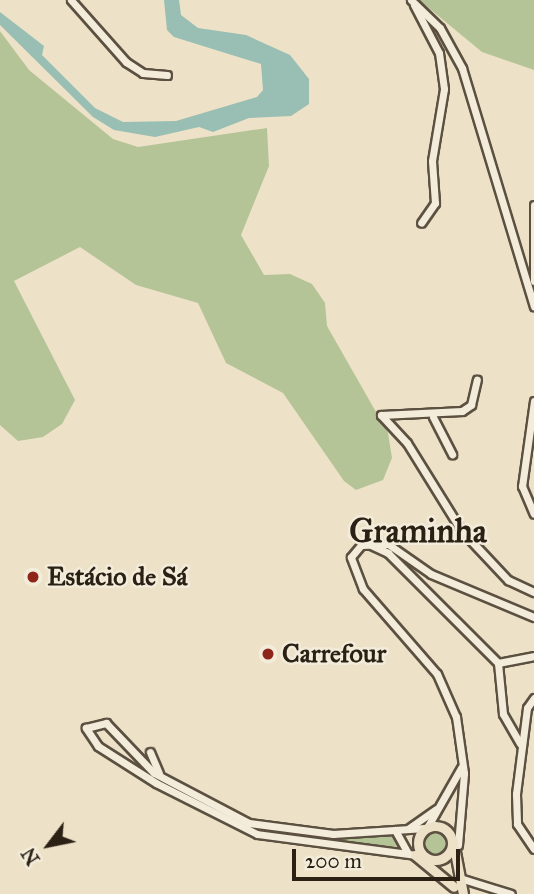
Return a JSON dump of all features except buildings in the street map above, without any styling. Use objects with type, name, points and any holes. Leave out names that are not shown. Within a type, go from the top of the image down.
[{"type":"main road","points":[[454,890],[420,856],[418,842],[427,827],[442,827],[454,843],[463,879],[463,894]]},
{"type":"main road","points":[[420,856],[448,855],[454,843]]},
{"type":"main road","points":[[420,856],[454,890]]},
{"type":"street","points":[[71,0],[126,62],[143,73],[167,75]]},
{"type":"street","points":[[411,1],[434,39],[444,89],[432,161],[435,207],[421,223]]},
{"type":"street","points":[[411,1],[448,38],[462,68],[534,306]]},
{"type":"street","points":[[534,205],[534,281]]},
{"type":"street","points":[[477,380],[468,407],[433,416],[381,415],[407,443],[461,530],[508,580],[534,592]]},
{"type":"street","points":[[534,401],[522,486],[534,514]]},
{"type":"street","points":[[433,416],[452,454]]},
{"type":"street","points":[[369,544],[388,553],[498,663],[503,714],[520,745]]},
{"type":"street","points":[[454,843],[462,760],[456,717],[437,674],[354,570],[353,551],[369,544],[398,548],[431,574],[534,617]]},
{"type":"street","points":[[498,663],[534,656]]},
{"type":"street","points":[[534,698],[520,745],[517,824],[534,849]]},
{"type":"street","points":[[420,856],[257,834],[156,783],[132,760],[106,723],[88,725],[90,740],[132,760],[168,780],[267,828],[333,834],[427,827],[446,801],[462,760]]},
{"type":"street","points":[[150,752],[168,780]]},
{"type":"street","points":[[405,829],[446,801]]},
{"type":"street","points":[[454,843],[455,827]]},
{"type":"street","points":[[395,830],[420,856]]},
{"type":"street","points":[[463,879],[511,894]]},
{"type":"green space","points":[[419,0],[534,0],[534,70],[482,52]]},
{"type":"green space","points":[[0,31],[29,70],[113,139],[138,147],[267,128],[269,166],[241,235],[264,275],[290,274],[312,284],[325,303],[327,326],[388,433],[392,458],[383,480],[356,490],[344,481],[283,393],[226,363],[198,303],[136,285],[80,247],[14,281],[75,400],[62,424],[43,437],[18,441],[0,425]]},
{"type":"green space","points":[[434,828],[444,832],[448,842],[444,852],[434,856],[424,852],[420,842],[424,832]]},
{"type":"green space","points":[[393,835],[400,847],[326,840],[365,838]]},
{"type":"water","points":[[164,0],[179,0],[181,15],[198,28],[246,35],[290,55],[309,79],[309,104],[291,116],[249,118],[213,132],[199,127],[155,137],[114,130],[93,117],[0,25],[0,12],[44,46],[42,55],[95,108],[123,122],[176,121],[257,97],[263,90],[261,64],[174,37],[167,30]]},
{"type":"place","name":"Estácio de Sá","points":[[33,577]]},
{"type":"place","name":"Carrefour","points":[[268,654]]},
{"type":"district","name":"Graminha","points":[[418,532]]}]
